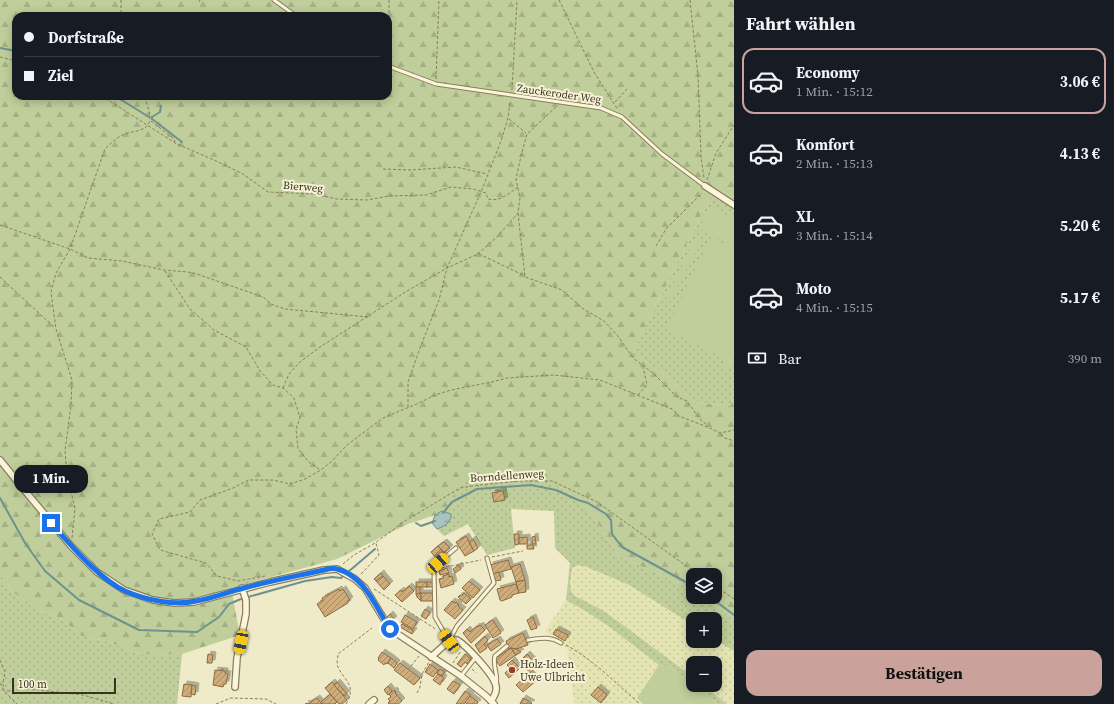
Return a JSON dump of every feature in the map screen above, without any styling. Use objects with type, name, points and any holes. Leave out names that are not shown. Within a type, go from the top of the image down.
[{"type":"street","points":[[706,187],[734,205]]},
{"type":"street","points":[[0,460],[72,546],[97,572],[124,590],[153,600],[174,603],[194,602],[270,579],[324,570],[338,570],[353,577],[365,588],[390,629],[422,651],[431,657],[449,669],[461,676],[492,702],[496,685],[490,674],[464,644],[457,640],[449,641],[431,657]]},
{"type":"street","points":[[235,686],[237,658],[246,614],[245,598],[242,588]]},
{"type":"street","points":[[369,704],[374,700]]},
{"type":"lane","points":[[274,0],[290,12]]},
{"type":"lane","name":"Zauckeroder Weg","points":[[392,68],[436,84],[602,108],[622,117],[662,154],[706,187]]},
{"type":"lane","points":[[456,548],[438,563],[434,573],[435,617],[449,641],[457,626],[494,583],[488,558]]},
{"type":"lane","points":[[528,640],[547,637],[554,638],[561,642]]},
{"type":"lane","points":[[496,685],[497,681],[494,666],[495,656],[507,646]]},
{"type":"lane","points":[[461,676],[476,657]]},
{"type":"path","points":[[121,0],[121,12]]},
{"type":"path","points":[[389,0],[389,12]]},
{"type":"path","points":[[436,84],[439,0]]},
{"type":"path","points":[[408,407],[408,382],[439,300],[447,268],[481,192],[508,118],[511,96],[517,0]]},
{"type":"path","points":[[559,0],[594,72],[622,117]]},
{"type":"path","points":[[690,0],[698,76],[701,156],[706,187]]},
{"type":"path","points":[[0,57],[12,60]]},
{"type":"path","points":[[392,62],[395,69]]},
{"type":"path","points":[[614,103],[627,89]]},
{"type":"path","name":"Bierweg","points":[[108,100],[175,143],[243,174],[268,192],[314,194],[336,199],[368,200],[389,196],[426,195],[451,187],[473,189],[486,193],[488,199],[493,200],[503,198],[518,187]]},
{"type":"path","points":[[72,546],[75,508],[67,476],[65,451],[71,405],[72,380],[56,329],[51,292],[56,273],[70,249],[105,149],[114,140],[125,134],[142,130],[148,126],[150,121],[150,113],[145,100]]},
{"type":"path","points":[[525,277],[518,213],[520,198],[516,179],[527,134],[561,102]]},
{"type":"path","points":[[508,118],[527,134]]},
{"type":"path","points":[[150,121],[174,139],[175,143]]},
{"type":"path","points":[[656,246],[666,229],[706,187],[716,154],[734,125]]},
{"type":"path","points":[[383,168],[410,170],[456,167],[488,174]]},
{"type":"path","points":[[283,388],[289,374],[300,362],[320,347],[407,291],[447,268],[478,254],[497,237],[518,213]]},
{"type":"path","points":[[0,225],[70,249],[88,258],[122,260],[164,270],[197,274],[257,295],[271,304],[285,309],[368,317]]},
{"type":"path","points":[[478,254],[525,277],[562,290],[582,308],[604,321],[618,336],[633,358],[654,374],[677,398],[687,402],[699,418],[710,428]]},
{"type":"path","points":[[164,270],[190,309],[214,330],[246,347],[260,371],[273,385],[283,388],[294,398],[300,418],[296,429],[298,449],[309,462],[321,470]]},
{"type":"path","points":[[0,277],[56,329]]},
{"type":"path","points":[[637,396],[647,385],[643,366]]},
{"type":"path","points":[[270,579],[263,576],[238,581],[217,576],[206,563],[160,550],[152,534],[158,519],[190,512],[200,500],[233,488],[249,480],[273,480],[290,484],[305,479],[321,470],[347,445],[383,418],[435,394],[508,378],[529,376],[553,375],[600,380],[672,409],[679,416],[710,428],[720,433],[725,438],[734,441]]},
{"type":"path","points":[[720,433],[734,430]]},
{"type":"path","name":"Borndellenweg","points":[[338,570],[354,555],[375,543],[405,521],[460,488],[520,481],[552,481],[597,502],[689,568]]},
{"type":"path","points":[[353,577],[379,555],[375,543]]},
{"type":"path","points":[[436,569],[500,554],[523,551]]},
{"type":"path","points":[[372,589],[378,591],[390,601],[444,634]]},
{"type":"path","points":[[722,591],[734,599]]},
{"type":"path","points":[[346,704],[351,694],[351,687],[337,666],[338,654],[372,628]]},
{"type":"path","points":[[561,642],[576,650],[601,668],[640,704]]},
{"type":"path","points":[[449,669],[459,655],[464,644]]},
{"type":"path","points":[[408,670],[422,651]]},
{"type":"path","points":[[417,693],[420,687],[422,674],[431,657]]},
{"type":"path","points":[[0,660],[5,672],[3,684],[4,691]]},
{"type":"path","points":[[221,668],[226,670],[231,676]]},
{"type":"path","points":[[472,669],[476,673]]},
{"type":"path","points":[[0,683],[4,691],[17,704]]},
{"type":"path","points":[[4,691],[12,692],[21,688],[82,695],[114,704]]},
{"type":"path","points":[[216,704],[231,698],[266,699],[276,704]]},
{"type":"green space","points":[[0,0],[734,0],[734,198],[715,188],[632,353],[661,372],[695,402],[730,406],[734,398],[734,621],[715,604],[722,604],[722,568],[686,568],[686,587],[619,556],[588,509],[551,480],[495,477],[451,488],[459,503],[435,515],[408,524],[337,559],[231,588],[240,635],[182,654],[157,655],[135,653],[110,642],[82,636],[61,619],[39,611],[13,592],[0,574]]},
{"type":"green space","points":[[715,188],[734,198],[734,398],[730,406],[695,402],[661,372],[632,353]]},
{"type":"green space","points":[[709,207],[734,219],[734,246],[699,229]]},
{"type":"green space","points":[[711,238],[734,248],[734,344],[727,359],[667,329]]},
{"type":"green space","points":[[694,239],[701,243],[697,252],[695,252],[670,303],[665,301],[690,250],[689,249]]},
{"type":"green space","points":[[734,346],[734,358],[727,373],[722,371]]},
{"type":"green space","points":[[495,477],[551,480],[588,509],[619,556],[686,587],[686,604],[715,604],[734,621],[734,651],[722,643],[722,612],[686,612],[686,621],[629,585],[587,567],[578,565],[572,568],[570,583],[571,591],[575,596],[604,611],[686,672],[686,680],[670,667],[659,665],[611,628],[566,600],[570,563],[555,548],[554,511],[511,509],[515,548],[487,555],[468,524],[444,536],[437,529],[446,525],[451,514],[442,511],[459,503],[450,488]]},
{"type":"green space","points":[[578,565],[587,567],[629,585],[686,621],[686,648],[722,648],[722,643],[734,651],[734,704],[727,704],[712,692],[722,692],[722,656],[686,656],[686,672],[604,611],[575,597],[571,591],[570,583],[572,568]]},
{"type":"green space","points":[[0,574],[13,592],[39,611],[61,619],[82,636],[110,642],[135,653],[157,655],[182,654],[177,704],[0,704]]},
{"type":"green space","points":[[566,600],[611,628],[659,665],[637,698],[643,704],[576,704],[574,702],[567,648],[545,631]]},
{"type":"green space","points":[[659,665],[670,667],[686,680],[686,692],[702,692],[717,704],[643,704],[637,698]]},
{"type":"green space","points":[[702,692],[712,692],[727,704],[717,704]]},
{"type":"water","points":[[442,511],[451,514],[451,518],[446,525],[437,529],[432,523],[435,515]]},
{"type":"building","points":[[503,491],[505,500],[494,502],[492,493]]},
{"type":"building","points":[[514,534],[519,534],[519,544],[515,545]]},
{"type":"building","points":[[466,536],[474,551],[465,556],[456,542]]},
{"type":"building","points":[[535,536],[536,544],[532,544],[532,537]]},
{"type":"building","points":[[527,537],[528,544],[519,544],[519,538]]},
{"type":"building","points":[[473,539],[478,548],[474,551],[469,542]]},
{"type":"building","points":[[444,542],[450,548],[444,553],[438,546]]},
{"type":"building","points":[[527,545],[533,545],[534,549],[527,549]]},
{"type":"building","points":[[438,546],[444,553],[437,559],[431,552]]},
{"type":"building","points":[[508,560],[511,569],[493,574],[490,565]]},
{"type":"building","points":[[520,564],[525,580],[516,582],[511,567]]},
{"type":"building","points":[[459,565],[461,569],[455,573],[453,569]]},
{"type":"building","points":[[447,568],[449,573],[440,575],[439,571]]},
{"type":"building","points":[[499,572],[501,580],[495,581],[493,574]]},
{"type":"building","points":[[381,573],[383,576],[376,581],[374,579]]},
{"type":"building","points":[[449,574],[449,577],[452,576],[454,584],[441,588],[439,579],[444,578],[443,576]]},
{"type":"building","points":[[383,576],[390,584],[384,590],[376,581]]},
{"type":"building","points":[[525,580],[526,592],[519,593],[516,582]]},
{"type":"building","points":[[469,581],[480,590],[473,598],[462,588]]},
{"type":"building","points":[[416,582],[427,582],[427,587],[416,587]]},
{"type":"building","points":[[427,582],[433,582],[433,587],[427,587]]},
{"type":"building","points":[[516,584],[519,593],[502,601],[500,600],[497,589]]},
{"type":"building","points":[[409,586],[414,591],[402,602],[395,595],[401,590],[402,592]]},
{"type":"building","points":[[416,587],[420,587],[420,593],[416,594]]},
{"type":"building","points":[[339,589],[340,591],[343,589],[350,600],[348,603],[325,617],[317,604],[323,600],[322,598]]},
{"type":"building","points":[[421,593],[421,601],[416,594]]},
{"type":"building","points":[[421,593],[433,593],[433,601],[421,601]]},
{"type":"building","points":[[464,593],[471,599],[466,604],[458,597],[460,595],[462,596]]},
{"type":"building","points":[[452,601],[455,603],[456,602],[463,610],[455,619],[444,610]]},
{"type":"building","points":[[425,609],[430,612],[426,619],[421,616]]},
{"type":"building","points":[[390,614],[394,619],[390,623],[386,618]]},
{"type":"building","points":[[405,615],[417,622],[413,629],[401,622]]},
{"type":"building","points":[[533,617],[537,628],[531,630],[527,620]]},
{"type":"building","points":[[493,620],[501,633],[493,638],[485,625]]},
{"type":"building","points":[[402,624],[414,631],[412,634],[400,627]]},
{"type":"building","points":[[480,625],[485,630],[471,643],[463,633],[467,629],[470,632]]},
{"type":"building","points":[[556,629],[568,635],[565,641],[553,634]]},
{"type":"building","points":[[523,633],[528,645],[516,649],[511,648],[509,650],[506,641]]},
{"type":"building","points":[[485,636],[488,640],[484,644],[487,648],[480,653],[475,645]]},
{"type":"building","points":[[497,639],[501,644],[491,651],[487,645]]},
{"type":"building","points":[[511,648],[516,655],[500,666],[495,659]]},
{"type":"building","points":[[511,648],[516,649],[521,652],[516,655]]},
{"type":"building","points":[[382,652],[391,658],[387,664],[385,663],[384,665],[378,660]]},
{"type":"building","points":[[208,654],[213,655],[212,663],[207,663]]},
{"type":"building","points":[[465,654],[471,659],[467,664],[465,662],[461,667],[457,664]]},
{"type":"building","points":[[527,654],[538,666],[530,673],[520,661]]},
{"type":"building","points":[[391,658],[397,663],[394,668],[388,663]]},
{"type":"building","name":"Holz-Ideen Uwe Ulbricht","points":[[512,660],[520,668],[509,678],[505,673],[510,668],[507,665]]},
{"type":"building","points":[[400,663],[420,678],[414,685],[394,670]]},
{"type":"building","points":[[430,664],[438,670],[433,677],[425,672]]},
{"type":"building","points":[[440,669],[445,672],[442,676],[437,673]]},
{"type":"building","points":[[215,670],[225,671],[225,673],[228,674],[226,684],[224,684],[223,687],[213,685]]},
{"type":"building","points":[[530,673],[537,680],[523,692],[516,685]]},
{"type":"building","points":[[438,674],[444,678],[440,685],[433,680]]},
{"type":"building","points":[[453,681],[460,685],[454,694],[447,689]]},
{"type":"building","points":[[332,682],[347,700],[342,704],[339,704],[325,688]]},
{"type":"building","points":[[337,682],[347,694],[344,696],[334,685]]},
{"type":"building","points":[[184,684],[192,685],[191,697],[182,696]]},
{"type":"building","points":[[192,685],[196,686],[195,695],[191,694]]},
{"type":"building","points":[[388,686],[392,691],[388,695],[384,690]]},
{"type":"building","points":[[598,687],[607,695],[601,703],[591,695]]},
{"type":"building","points":[[394,690],[402,701],[398,704],[389,704],[388,703],[390,701],[388,699],[391,697],[389,694]]},
{"type":"building","points":[[465,691],[471,695],[464,704],[456,704]]},
{"type":"building","points":[[330,694],[337,702],[335,704],[322,704],[321,702]]},
{"type":"building","points":[[470,696],[478,702],[477,704],[467,704],[465,702]]},
{"type":"building","points":[[317,698],[322,704],[305,704],[309,703]]},
{"type":"building","points":[[523,698],[532,703],[520,704]]},
{"type":"waterway","points":[[0,48],[12,50]]},
{"type":"waterway","points":[[121,100],[149,117]]},
{"type":"waterway","points":[[161,106],[160,112],[152,117],[152,119],[182,142]]},
{"type":"waterway","points":[[443,513],[452,502],[477,489],[531,485],[556,490],[588,503],[606,514],[611,520],[612,534],[622,547],[686,582]]},
{"type":"waterway","points":[[0,498],[25,543],[45,571],[79,600],[139,630],[197,632],[219,617],[229,604],[241,599],[305,581],[332,577],[341,578],[375,549]]},
{"type":"waterway","points":[[416,523],[421,526],[435,521]]},
{"type":"waterway","points":[[719,604],[734,615]]},
{"type":"place","name":"Holz-Ideen Uwe Ulbricht","points":[[512,670]]},
{"type":"route","points":[[51,523],[97,572],[124,590],[137,595],[153,600],[174,603],[194,602],[242,588],[324,570],[337,569],[355,578],[365,588],[390,629]]}]
